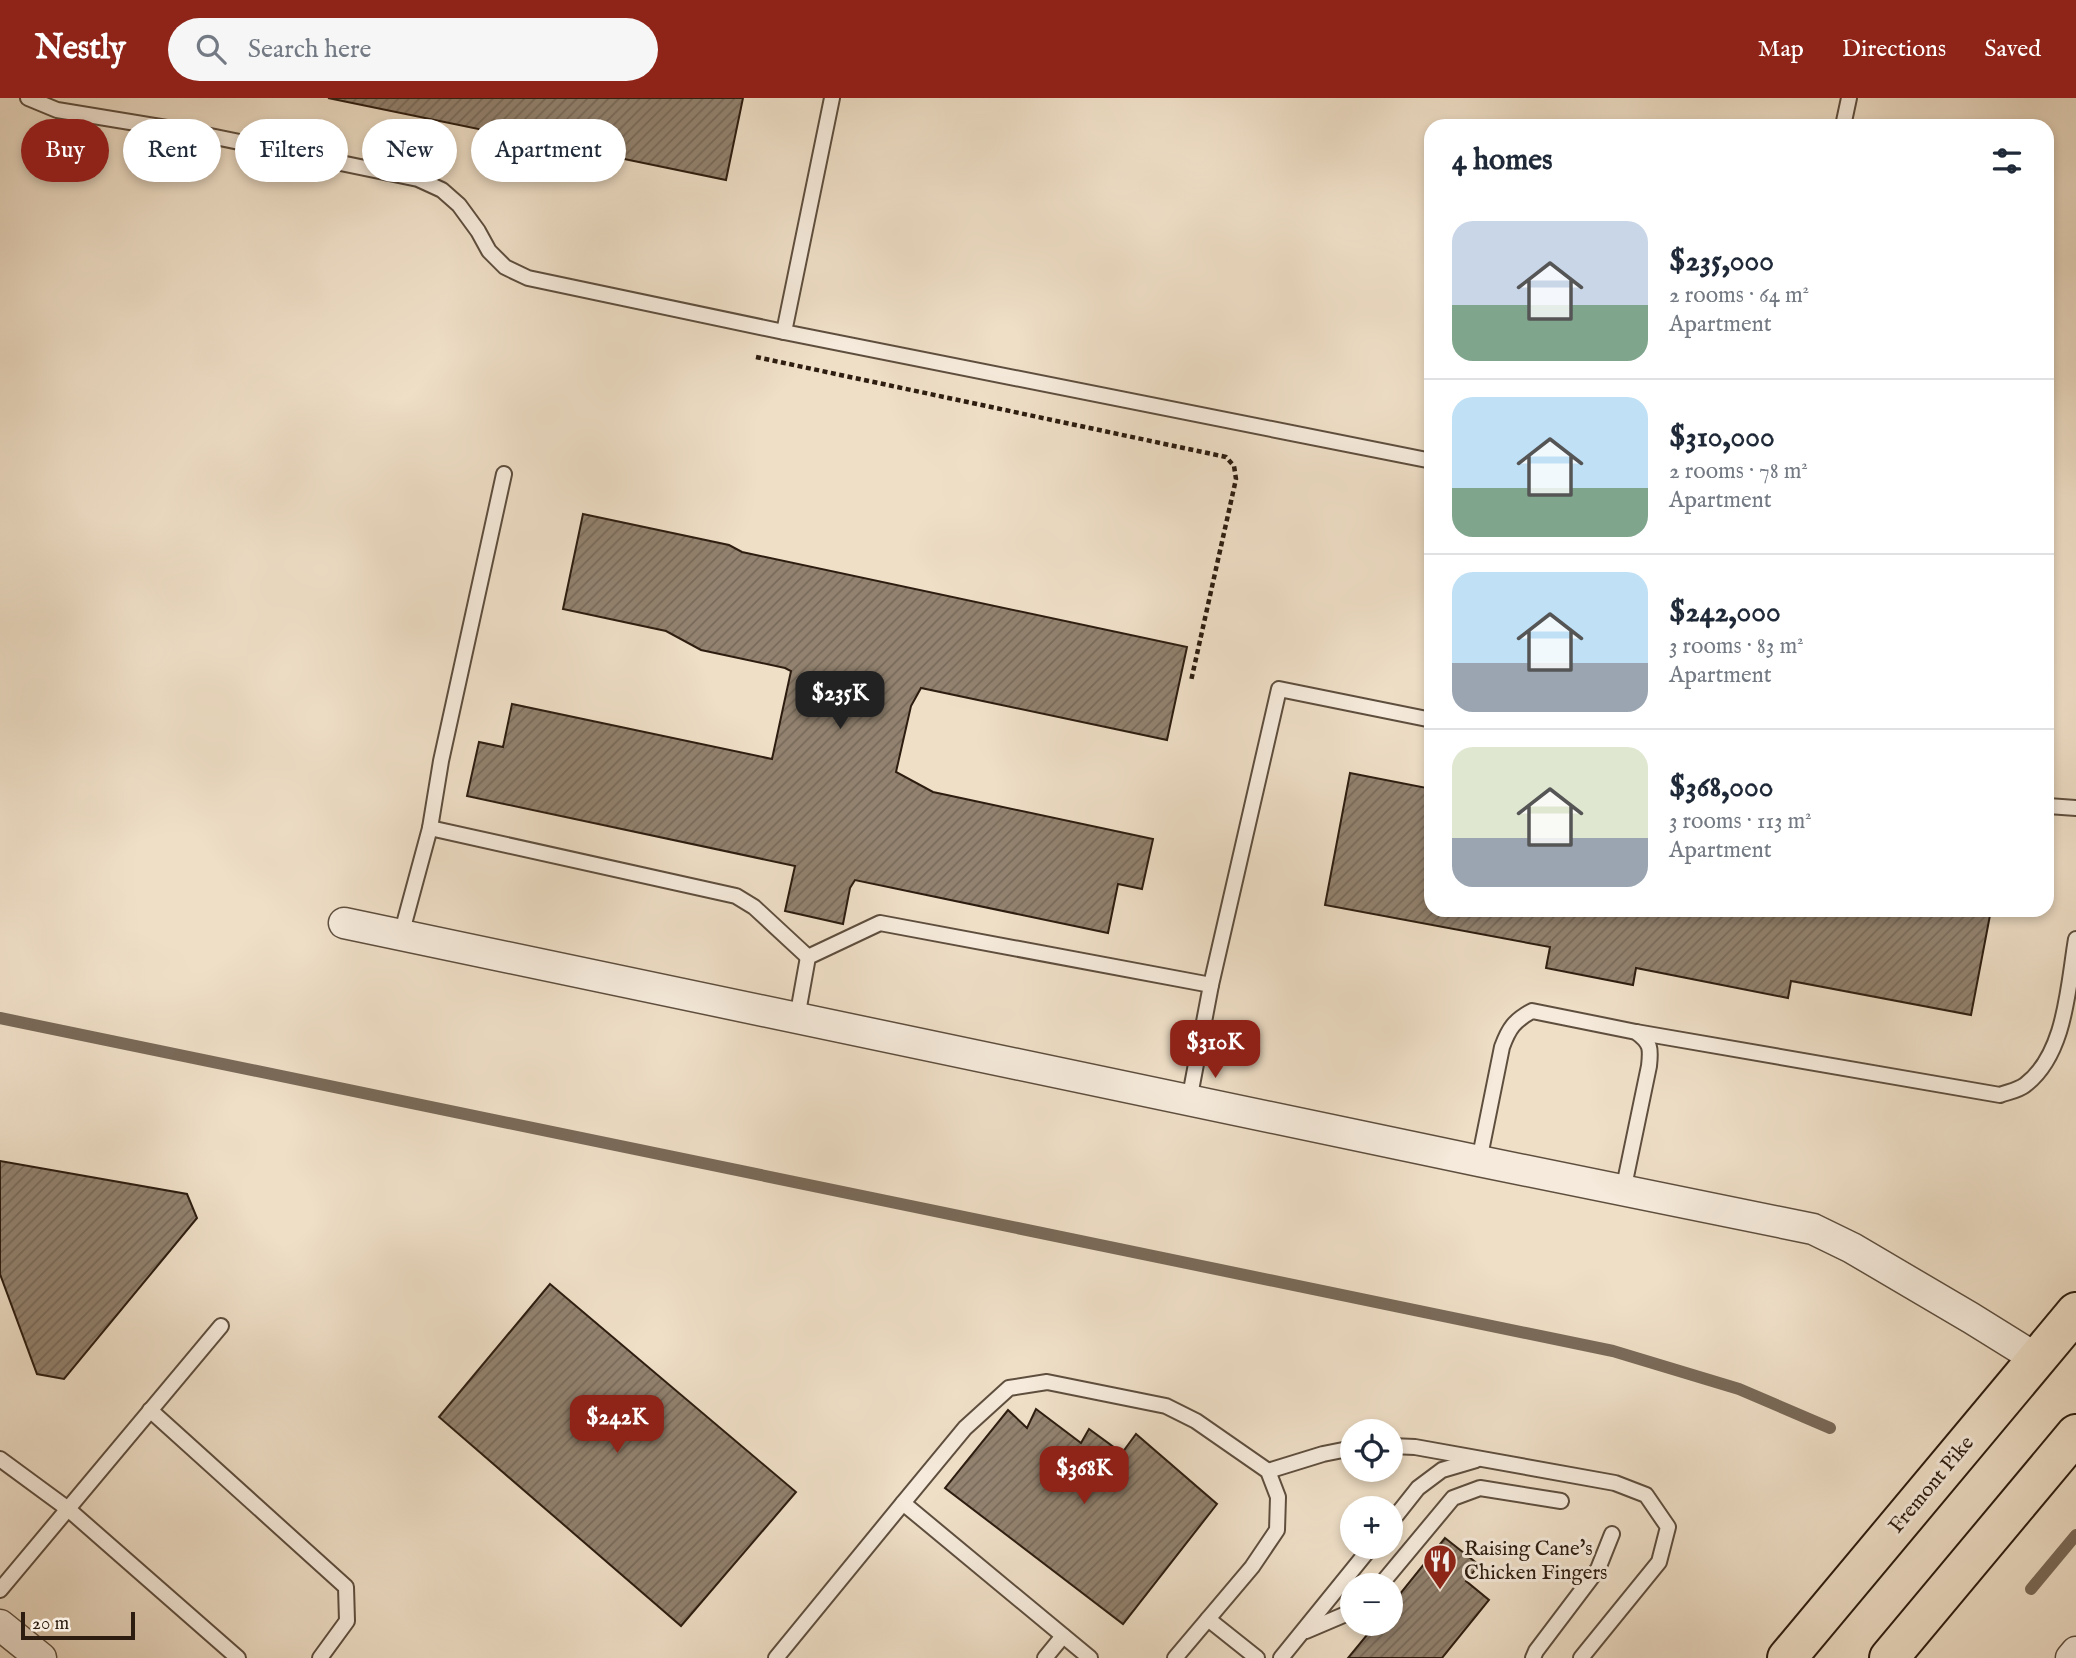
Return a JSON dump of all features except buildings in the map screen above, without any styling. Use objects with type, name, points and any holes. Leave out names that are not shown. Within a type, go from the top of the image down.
[{"type":"highway","name":"Fremont Pike","points":[[1787,1658],[2076,1312]]},
{"type":"highway","points":[[1889,1658],[2076,1434]]},
{"type":"street","points":[[344,923],[1813,1229],[1876,1262],[2036,1359]]},
{"type":"street","points":[[0,1625],[41,1658]]},
{"type":"street","points":[[2071,1658],[2076,1652]]},
{"type":"lane","points":[[28,98],[57,110],[191,132],[418,179],[451,197],[478,231],[489,251],[505,267],[528,278],[784,332],[1424,459]]},
{"type":"lane","points":[[784,332],[832,98]]},
{"type":"lane","points":[[1844,119],[1849,98]]},
{"type":"lane","points":[[401,935],[430,828],[444,747],[504,474]]},
{"type":"lane","points":[[1189,1101],[1211,985],[1279,688],[1424,717]]},
{"type":"lane","points":[[2054,806],[2076,808]]},
{"type":"lane","points":[[430,828],[736,896],[754,907],[808,957]]},
{"type":"lane","points":[[808,957],[880,923],[1211,985]]},
{"type":"lane","points":[[1479,1161],[1502,1047],[1507,1033],[1517,1019],[1532,1011],[1636,1032],[2000,1095],[2024,1086],[2049,1059],[2062,1021],[2076,939]]},
{"type":"lane","points":[[797,1018],[808,957]]},
{"type":"lane","points":[[1623,1191],[1649,1066],[1650,1049],[1646,1039],[1636,1032]]},
{"type":"lane","points":[[0,1590],[221,1326]]},
{"type":"lane","points":[[776,1658],[965,1429],[1009,1388],[1046,1382],[1166,1406],[1196,1421],[1268,1471],[1278,1497],[1278,1530],[1252,1567],[1175,1658]]},
{"type":"lane","points":[[150,1410],[346,1587],[347,1621],[320,1658]]},
{"type":"lane","points":[[1403,1446],[1615,1483],[1646,1495],[1668,1527],[1659,1562],[1581,1658]]},
{"type":"lane","points":[[1268,1471],[1340,1451]]},
{"type":"lane","points":[[1403,1507],[1418,1488],[1442,1470],[1481,1458]]},
{"type":"lane","points":[[0,1459],[68,1509],[238,1658]]},
{"type":"lane","points":[[1390,1573],[1452,1497],[1479,1488],[1561,1501]]},
{"type":"lane","points":[[903,1503],[1090,1658]]},
{"type":"lane","points":[[1533,1658],[1598,1569],[1612,1534]]},
{"type":"lane","points":[[1281,1658],[1361,1559]]},
{"type":"lane","points":[[1302,1633],[1340,1617]]},
{"type":"lane","points":[[1208,1619],[1257,1658]]},
{"type":"lane","points":[[1045,1658],[1063,1636]]},
{"type":"path","points":[[756,356],[1226,457],[1234,466],[1236,479],[1191,681]]},
{"type":"waterway","points":[[0,1018],[1613,1351],[1739,1389],[1830,1428]]},
{"type":"waterway","points":[[2031,1589],[2076,1535]]},
{"type":"place","name":"Raising Cane's Chicken Fingers","points":[[1440,1591]]}]
